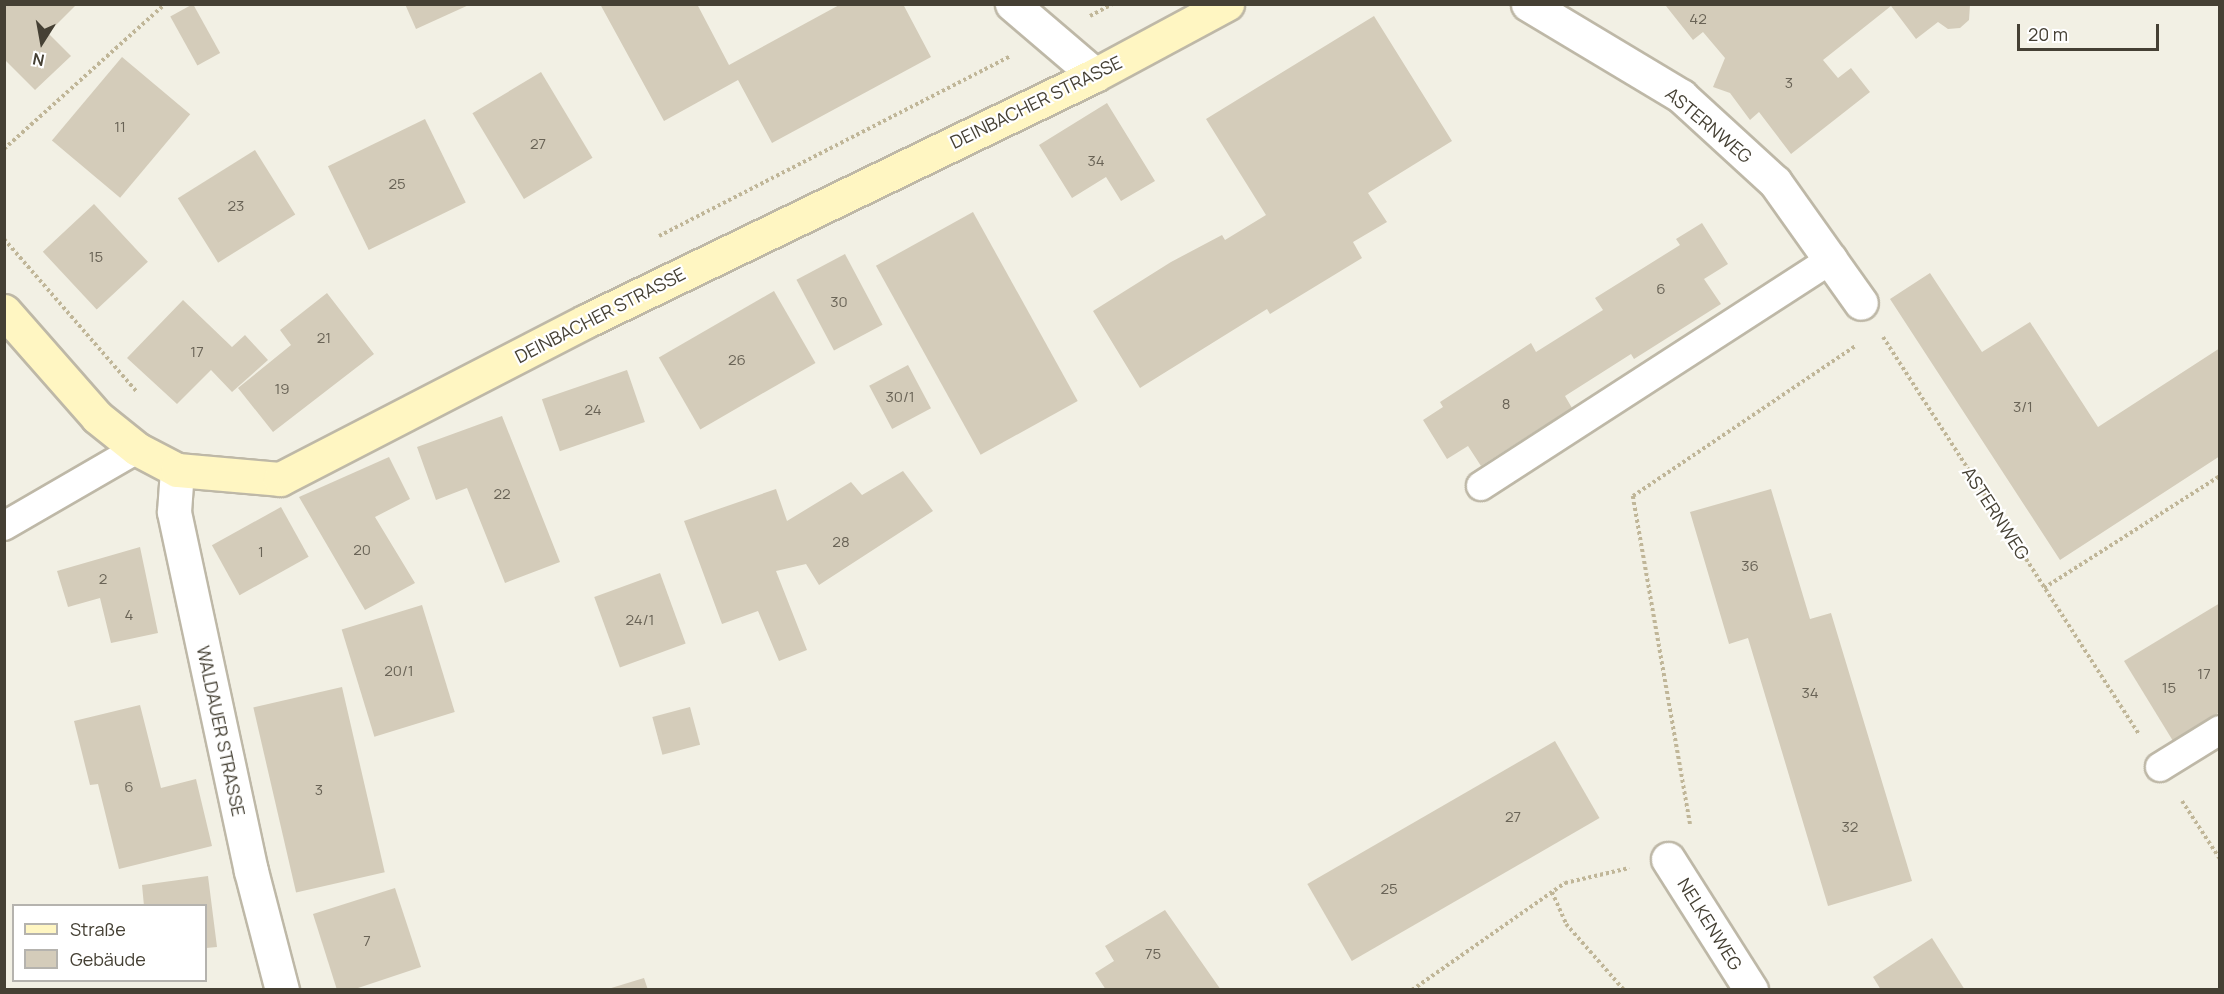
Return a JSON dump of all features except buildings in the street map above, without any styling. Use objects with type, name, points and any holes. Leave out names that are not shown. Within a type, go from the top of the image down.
[{"type":"street","points":[[1012,4],[1095,75]]},
{"type":"street","name":"DEINBACHER STRASSE","points":[[4,311],[97,417],[137,449],[177,470],[280,479],[586,321],[1095,75],[1227,4]]},
{"type":"street","name":"ASTERNWEG","points":[[1528,4],[1680,96],[1775,182],[1833,258],[1870,317]]},
{"type":"street","name":"WALDAUER STRASSE","points":[[177,470],[174,512],[251,871],[282,990]]},
{"type":"street","name":"NELKENWEG","points":[[1668,859],[1751,990]]},
{"type":"lane","points":[[1481,486],[1833,258]]},
{"type":"lane","points":[[4,526],[137,449]]},
{"type":"lane","points":[[2160,767],[2220,730]]},
{"type":"path","points":[[4,149],[165,4]]},
{"type":"path","points":[[649,241],[1113,4]]},
{"type":"path","points":[[4,239],[141,397]]},
{"type":"path","points":[[1412,990],[1565,883],[1668,859],[1691,827],[1633,496],[1870,317]]},
{"type":"path","name":"ASTERNWEG","points":[[1870,317],[2220,859]]},
{"type":"path","points":[[2044,588],[2220,476]]},
{"type":"path","points":[[1552,892],[1566,924],[1624,990]]}]
